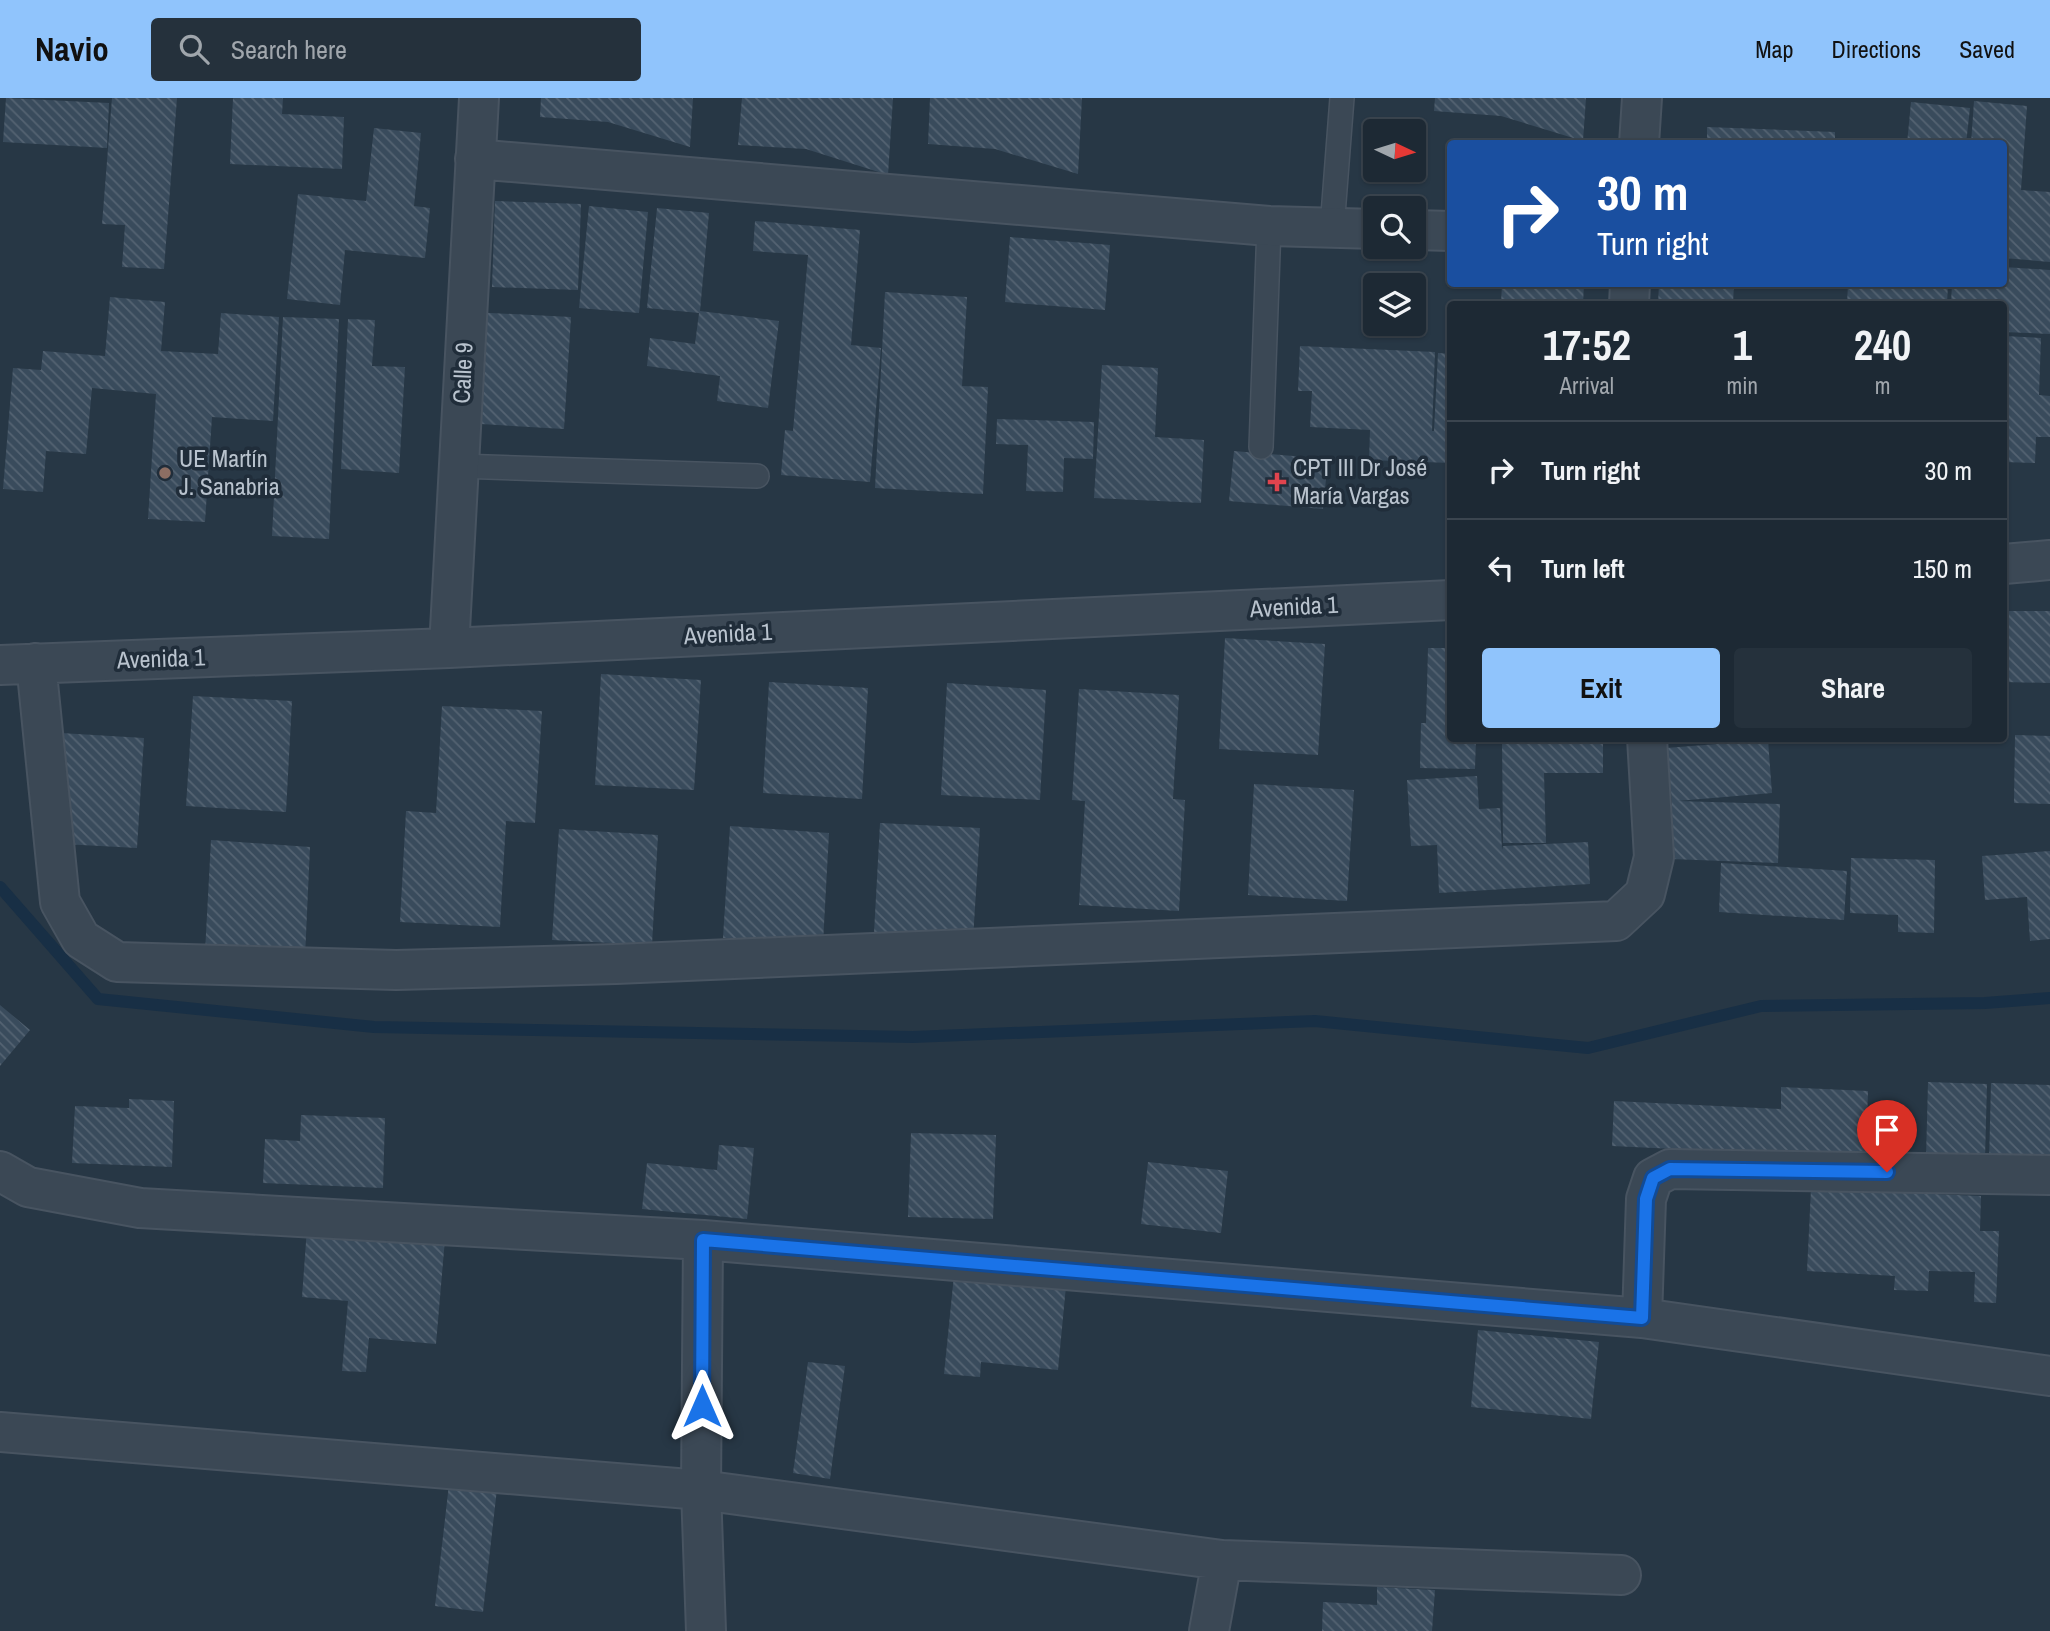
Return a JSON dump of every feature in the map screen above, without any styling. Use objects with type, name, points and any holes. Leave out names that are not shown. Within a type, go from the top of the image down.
[{"type":"street","name":"Calle 9","points":[[449,648],[479,98]]},
{"type":"street","points":[[1639,140],[1642,98]]},
{"type":"street","points":[[475,159],[1269,226],[1363,229]]},
{"type":"street","points":[[1426,230],[1447,231]]},
{"type":"street","points":[[2007,564],[2050,560]]},
{"type":"street","name":"Avenida 1","points":[[14,664],[449,648],[1447,600]]},
{"type":"street","points":[[14,664],[60,902],[81,939],[117,962],[397,970],[465,969],[1616,921],[1646,894],[1654,857],[1647,742]]},
{"type":"street","points":[[1642,1318],[1646,1199],[1653,1178],[1670,1169],[2050,1175]]},
{"type":"street","points":[[0,1171],[28,1187],[140,1209],[703,1240],[1642,1318],[2050,1376]]},
{"type":"street","points":[[703,1240],[701,1490],[706,1631]]},
{"type":"street","points":[[0,1432],[701,1490],[1222,1560],[1621,1575]]},
{"type":"street","points":[[1209,1631],[1222,1560]]},
{"type":"lane","points":[[1332,228],[1342,98]]},
{"type":"lane","points":[[1261,447],[1269,226]]},
{"type":"lane","points":[[458,466],[757,476]]},
{"type":"building","points":[[6,98],[109,103],[107,148],[3,142]]},
{"type":"building","points":[[112,98],[177,98],[164,269],[122,267],[125,225],[102,224]]},
{"type":"building","points":[[233,98],[283,98],[282,114],[344,117],[342,169],[230,164]]},
{"type":"building","points":[[541,98],[693,98],[690,147],[608,122],[540,117]]},
{"type":"building","points":[[742,98],[893,98],[888,175],[806,149],[738,145]]},
{"type":"building","points":[[930,98],[1082,98],[1078,174],[995,149],[928,144]]},
{"type":"building","points":[[1435,98],[1586,98],[1583,140],[1501,116],[1434,111]]},
{"type":"building","points":[[1974,101],[2027,106],[2021,190],[2050,192],[2050,262],[2007,258],[2007,140],[1971,140]]},
{"type":"building","points":[[1911,102],[1970,108],[1966,140],[1907,140]]},
{"type":"building","points":[[1707,127],[1835,132],[1835,140],[1707,140]]},
{"type":"building","points":[[374,128],[421,133],[414,206],[430,208],[425,258],[345,250],[340,305],[287,299],[298,194],[366,201]]},
{"type":"building","points":[[495,201],[581,204],[578,290],[492,287]]},
{"type":"building","points":[[589,206],[648,212],[639,313],[579,308]]},
{"type":"building","points":[[657,208],[709,213],[700,311],[779,321],[768,408],[717,401],[720,376],[647,366],[650,338],[695,344],[699,313],[647,308]]},
{"type":"building","points":[[755,221],[860,230],[851,345],[881,348],[870,482],[781,475],[785,430],[793,431],[808,255],[753,251]]},
{"type":"building","points":[[1010,237],[1110,245],[1105,310],[1005,302]]},
{"type":"building","points":[[2007,267],[2050,270],[2050,334],[2007,332],[2007,301],[1951,301],[1952,287],[2007,287]]},
{"type":"building","points":[[1502,287],[1584,287],[1583,301],[1501,301]]},
{"type":"building","points":[[1659,287],[1734,287],[1733,301],[1658,301]]},
{"type":"building","points":[[1848,287],[1948,287],[1947,301],[1847,301]]},
{"type":"building","points":[[885,292],[967,297],[962,386],[988,387],[983,494],[875,488]]},
{"type":"building","points":[[110,297],[165,302],[161,351],[218,354],[221,313],[279,317],[273,421],[212,417],[205,522],[148,519],[156,394],[92,388],[86,454],[46,451],[43,492],[3,489],[13,368],[41,370],[43,351],[105,356]]},
{"type":"building","points":[[471,312],[571,317],[564,429],[464,423]]},
{"type":"building","points":[[283,317],[339,319],[329,539],[272,536]]},
{"type":"building","points":[[348,319],[375,320],[372,366],[405,367],[399,473],[341,469]]},
{"type":"building","points":[[2007,336],[2041,338],[2039,395],[2050,396],[2050,437],[2036,437],[2035,463],[2007,462]]},
{"type":"building","points":[[1300,346],[1435,352],[1434,431],[1438,353],[1447,354],[1447,463],[1369,460],[1370,430],[1310,427],[1312,391],[1298,391]]},
{"type":"building","points":[[1102,365],[1158,368],[1155,437],[1204,440],[1201,503],[1094,498]]},
{"type":"building","points":[[997,419],[1094,422],[1093,459],[1064,458],[1063,492],[1026,491],[1028,445],[996,444]]},
{"type":"building","points":[[1234,451],[1328,459],[1323,509],[1229,501]]},
{"type":"building","points":[[2007,611],[2050,611],[2050,683],[2007,682]]},
{"type":"building","points":[[1225,638],[1325,644],[1318,755],[1219,749]]},
{"type":"building","points":[[1428,648],[1447,648],[1447,742],[1476,742],[1475,769],[1420,768],[1421,723],[1426,723]]},
{"type":"building","points":[[601,674],[701,680],[694,790],[595,785]]},
{"type":"building","points":[[769,682],[868,688],[862,799],[763,793]]},
{"type":"building","points":[[947,683],[1046,690],[1040,800],[941,795]]},
{"type":"building","points":[[1079,689],[1179,695],[1173,799],[1185,800],[1179,911],[1079,905],[1085,801],[1072,800]]},
{"type":"building","points":[[193,696],[292,701],[286,812],[186,806]]},
{"type":"building","points":[[442,706],[542,711],[535,823],[506,821],[500,927],[400,922],[406,811],[436,813]]},
{"type":"building","points":[[44,732],[144,738],[137,848],[63,844]]},
{"type":"building","points":[[2015,735],[2050,736],[2050,804],[2014,803]]},
{"type":"building","points":[[1502,742],[1603,742],[1603,773],[1544,773],[1546,843],[1503,843]]},
{"type":"building","points":[[1768,742],[1772,793],[1677,801],[1780,804],[1778,863],[1670,859],[1672,801],[1666,748]]},
{"type":"building","points":[[1477,776],[1479,809],[1500,808],[1502,850],[1503,846],[1588,842],[1590,884],[1439,893],[1437,845],[1411,846],[1407,780]]},
{"type":"building","points":[[1254,784],[1354,790],[1347,901],[1248,895]]},
{"type":"building","points":[[880,823],[980,828],[973,939],[874,933]]},
{"type":"building","points":[[730,826],[829,833],[823,943],[723,938]]},
{"type":"building","points":[[559,829],[658,835],[652,945],[552,940]]},
{"type":"building","points":[[211,840],[310,847],[305,957],[205,952]]},
{"type":"building","points":[[2050,851],[2050,939],[2030,941],[2027,897],[1985,900],[1982,856]]},
{"type":"building","points":[[1851,858],[1935,860],[1934,933],[1898,932],[1898,915],[1850,913]]},
{"type":"building","points":[[1721,863],[1847,871],[1844,920],[1719,912]]},
{"type":"building","points":[[0,1005],[30,1030],[0,1066]]},
{"type":"building","points":[[1928,1082],[1987,1084],[1985,1159],[1926,1157]]},
{"type":"building","points":[[1991,1083],[2050,1085],[2050,1164],[1989,1162]]},
{"type":"building","points":[[1781,1087],[1868,1091],[1866,1158],[1612,1146],[1614,1101],[1781,1109]]},
{"type":"building","points":[[129,1099],[174,1101],[172,1167],[72,1163],[75,1106],[129,1108]]},
{"type":"building","points":[[301,1115],[385,1118],[383,1188],[263,1183],[265,1139],[300,1141]]},
{"type":"building","points":[[911,1133],[996,1135],[993,1219],[908,1217]]},
{"type":"building","points":[[719,1145],[754,1148],[747,1219],[642,1209],[647,1163],[717,1170]]},
{"type":"building","points":[[1148,1162],[1228,1171],[1221,1233],[1141,1224]]},
{"type":"building","points":[[1811,1189],[1981,1196],[1980,1231],[1999,1231],[1996,1303],[1974,1302],[1975,1272],[1929,1271],[1928,1291],[1894,1290],[1895,1276],[1807,1271]]},
{"type":"building","points":[[307,1228],[445,1239],[436,1344],[369,1338],[366,1372],[342,1371],[348,1301],[302,1297]]},
{"type":"building","points":[[954,1275],[1066,1286],[1058,1370],[981,1362],[980,1377],[944,1374]]},
{"type":"building","points":[[1478,1330],[1599,1342],[1591,1419],[1471,1407]]},
{"type":"building","points":[[808,1362],[845,1366],[830,1479],[793,1473]]},
{"type":"building","points":[[449,1484],[497,1489],[483,1612],[435,1606]]},
{"type":"building","points":[[1377,1587],[1435,1590],[1432,1631],[1322,1631],[1323,1602],[1377,1605]]},
{"type":"waterway","points":[[0,887],[98,999],[374,1027],[913,1037],[1315,1021],[1588,1048],[1761,1006],[1985,1003],[2050,998]]},
{"type":"place","name":"UE Martín J. Sanabria","points":[[165,473]]},
{"type":"place","name":"CPT III Dr José María Vargas","points":[[1277,482]]},
{"type":"route","points":[[702,1406],[703,1240],[1642,1318],[1646,1199],[1653,1178],[1670,1169],[1887,1172]]}]
